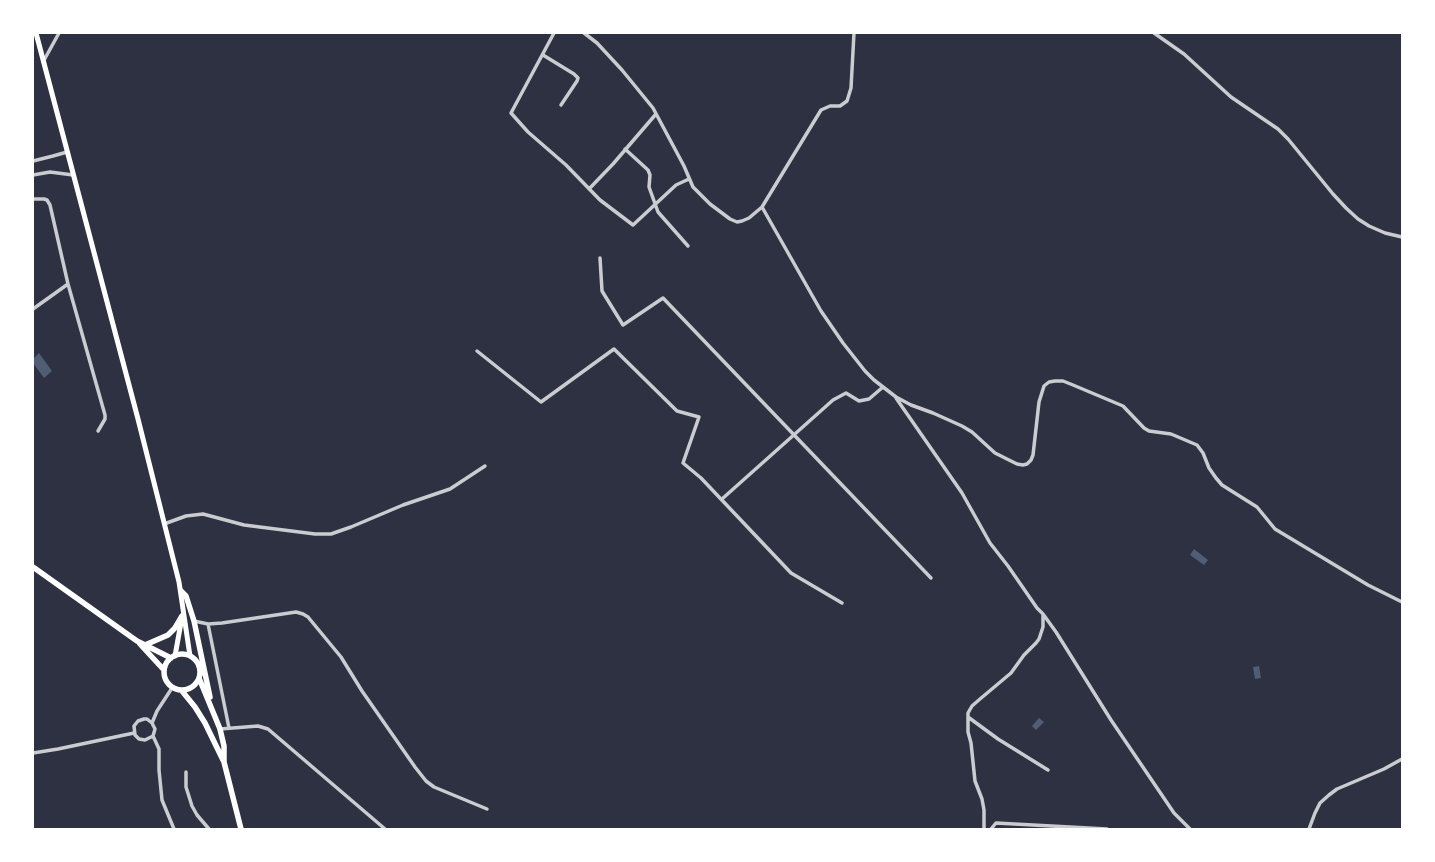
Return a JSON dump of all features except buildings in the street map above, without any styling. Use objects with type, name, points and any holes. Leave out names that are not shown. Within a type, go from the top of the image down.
[{"type":"main road","points":[[36,33],[181,590],[190,656]]},
{"type":"main road","points":[[33,567],[137,641],[173,657]]},
{"type":"main road","points":[[181,590],[186,596],[194,621],[213,713]]},
{"type":"main road","points":[[173,657],[183,608]]},
{"type":"main road","points":[[145,645],[168,635],[175,628],[182,616]]},
{"type":"main road","points":[[137,641],[164,670]]},
{"type":"main road","points":[[224,762],[224,746],[220,729],[199,678],[199,667],[197,662],[190,656],[180,654],[173,657],[167,662],[164,670],[165,680],[172,688],[182,691],[206,723],[224,762],[241,829]]},
{"type":"main road","points":[[182,691],[192,687],[199,678]]},
{"type":"street","points":[[43,62],[58,33]]},
{"type":"street","points":[[554,33],[511,113],[528,132],[566,165],[600,200],[633,225],[676,185],[689,179]]},
{"type":"street","points":[[584,33],[597,43],[641,92],[656,114],[684,166],[693,187],[701,197],[730,220],[736,222],[749,218],[762,207],[821,110],[830,106],[840,106],[847,101],[851,88],[854,33]]},
{"type":"street","points":[[1154,33],[1184,54],[1231,96],[1278,129],[1288,138],[1337,199],[1358,219],[1385,233],[1402,237]]},
{"type":"street","points":[[542,55],[578,78],[561,105]]},
{"type":"street","points":[[589,189],[656,114]]},
{"type":"street","points":[[625,149],[648,170],[650,175],[649,187],[658,212],[688,246]]},
{"type":"street","points":[[33,160],[67,152]]},
{"type":"street","points":[[33,175],[50,172],[73,175]]},
{"type":"street","points":[[33,199],[44,199],[48,202],[68,284],[105,415],[105,419],[98,431]]},
{"type":"street","points":[[762,207],[821,311],[874,380],[896,397],[962,426],[972,432],[995,453],[1017,464],[1023,465],[1031,460],[1033,455],[1039,402],[1044,386],[1049,382],[1056,381],[1063,381],[1073,385],[1123,406],[1144,428],[1149,431],[1171,434],[1197,445],[1203,453],[1209,468],[1222,485],[1257,507],[1275,529],[1368,584],[1402,602]]},
{"type":"street","points":[[600,258],[602,291],[623,325],[663,298],[931,578]]},
{"type":"street","points":[[33,309],[68,284]]},
{"type":"street","points":[[477,351],[541,402],[614,349],[677,411],[699,417],[683,462],[702,478],[791,573],[842,603]]},
{"type":"street","points":[[722,499],[833,400],[846,393],[859,401],[870,399],[883,387]]},
{"type":"street","points":[[896,397],[959,488],[990,543],[1056,632],[1111,720],[1174,813],[1190,829]]},
{"type":"street","points":[[164,524],[186,516],[203,514],[244,525],[315,534],[331,534],[403,505],[450,490],[485,466]]},
{"type":"street","points":[[194,621],[208,624],[222,623],[296,612],[308,617],[341,657],[362,690],[426,781],[434,787],[487,809]]},
{"type":"street","points":[[984,829],[984,810],[982,799],[975,781],[972,743],[968,732],[968,713],[972,706],[1011,673],[1024,655],[1036,643],[1043,628],[1043,614]]},
{"type":"street","points":[[208,624],[229,728]]},
{"type":"street","points":[[152,723],[157,711],[172,688]]},
{"type":"street","points":[[148,719],[155,729],[153,736],[148,740],[137,738],[134,733],[135,723],[141,719],[148,719],[157,711]]},
{"type":"street","points":[[968,717],[1030,760],[1048,770]]},
{"type":"street","points":[[220,729],[258,726],[268,729],[385,829]]},
{"type":"street","points":[[33,753],[58,750],[134,733]]},
{"type":"street","points":[[153,736],[159,749],[159,776],[162,800],[174,829]]},
{"type":"street","points":[[1309,829],[1317,808],[1329,795],[1337,789],[1384,769],[1402,759]]},
{"type":"street","points":[[186,772],[186,787],[192,806],[197,815],[209,829]]},
{"type":"street","points":[[992,829],[996,823],[1107,829]]},
{"type":"water","points":[[39,353],[52,371],[44,378],[33,363],[33,359]]},
{"type":"water","points":[[1194,549],[1208,560],[1204,565],[1190,555]]},
{"type":"water","points":[[1259,666],[1261,678],[1255,679],[1253,667]]},
{"type":"water","points":[[1039,718],[1044,722],[1036,730],[1032,726]]}]
